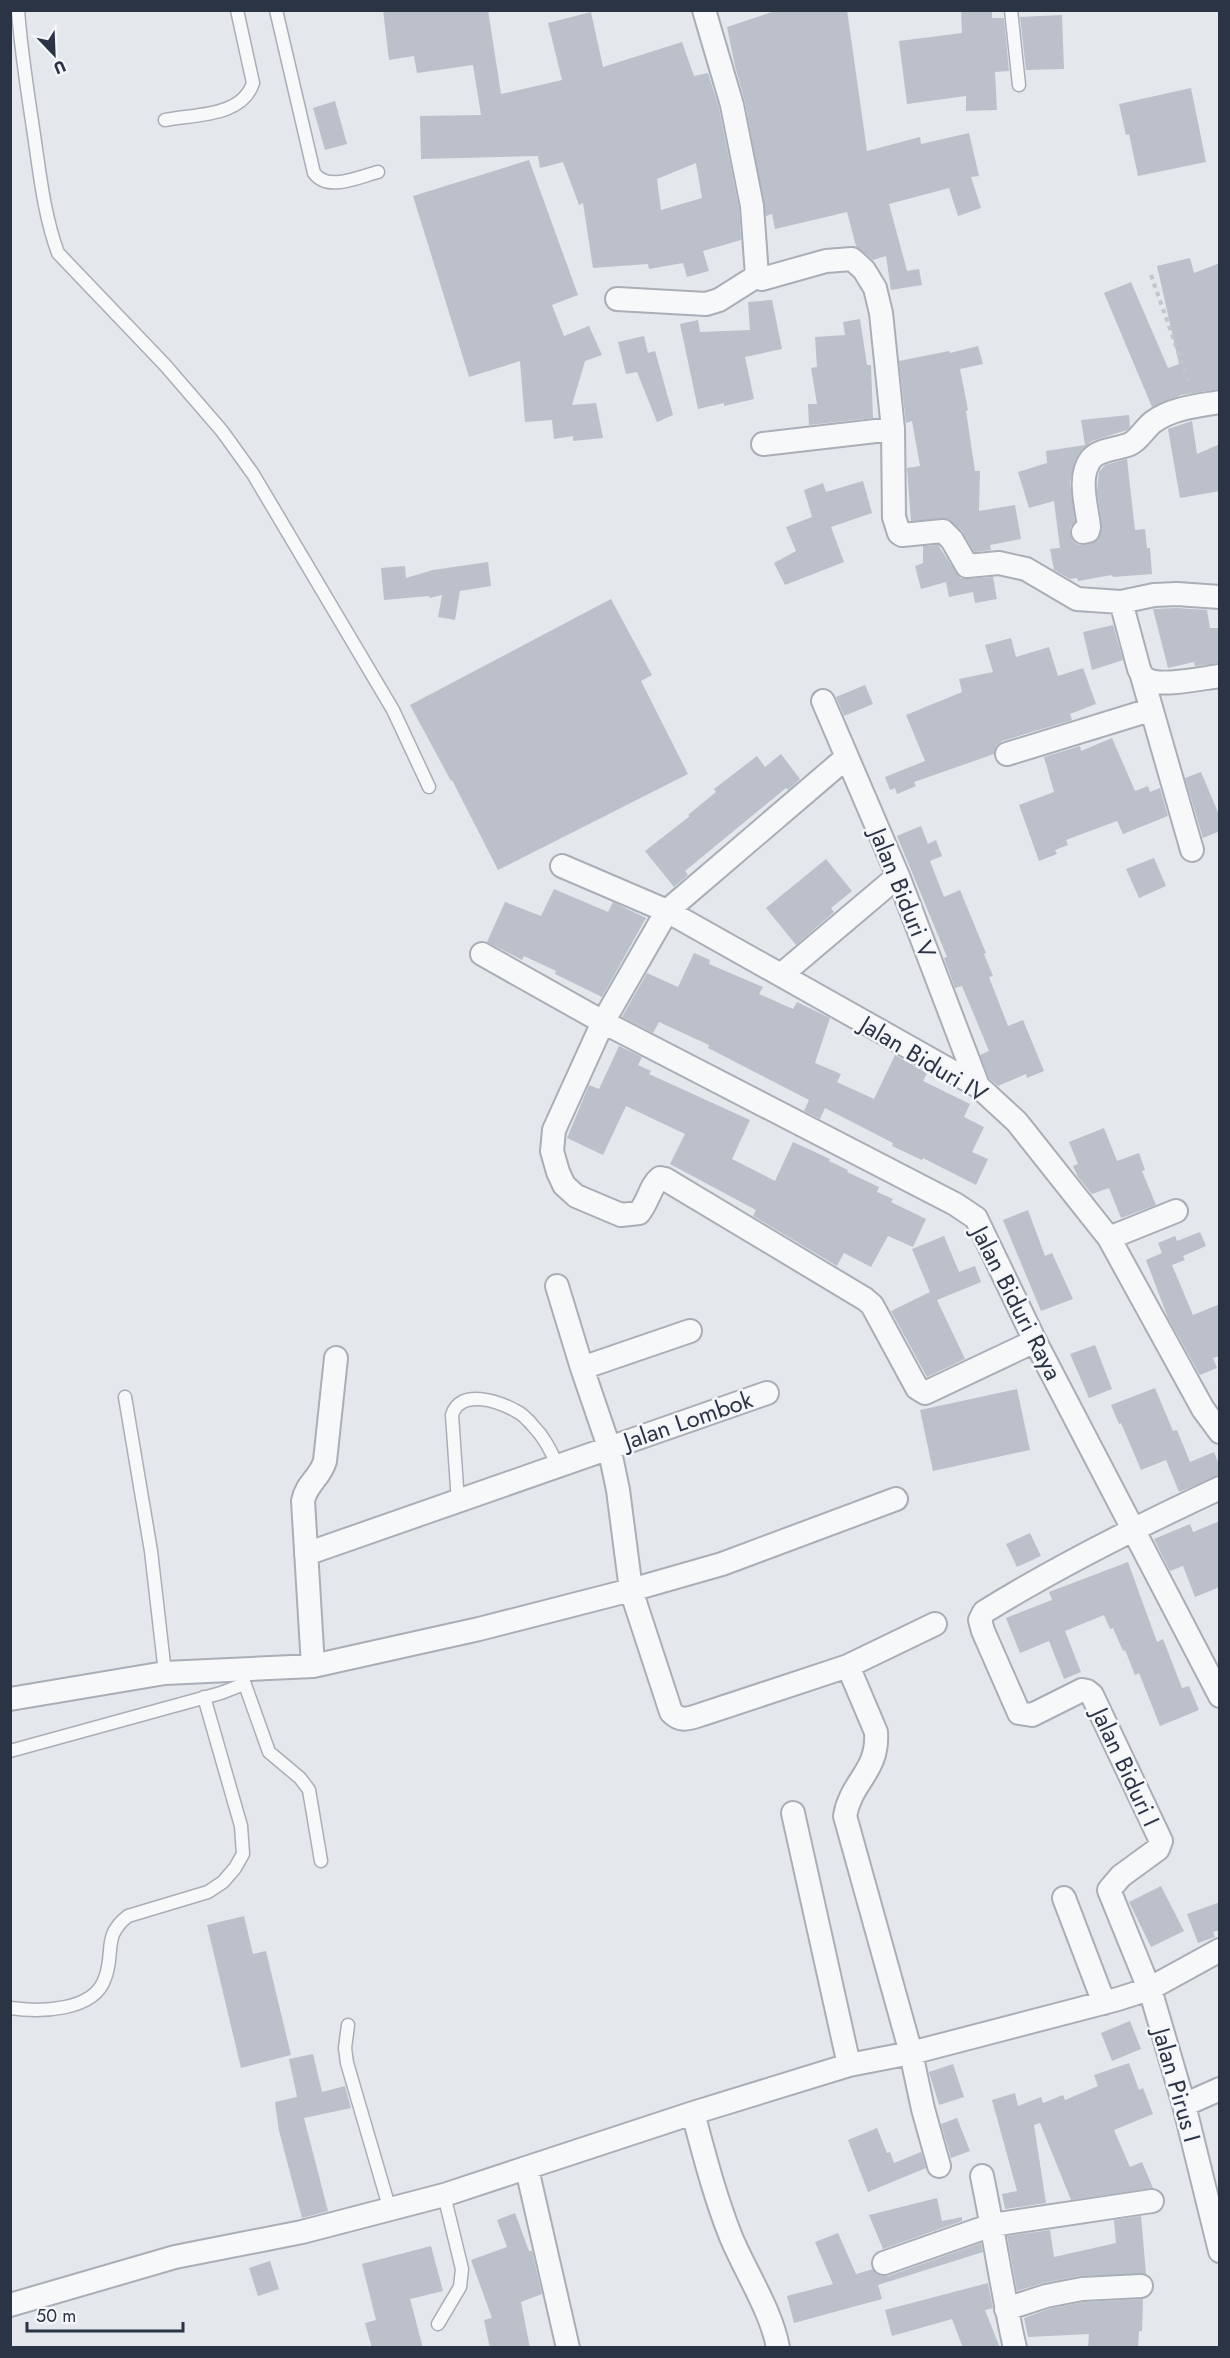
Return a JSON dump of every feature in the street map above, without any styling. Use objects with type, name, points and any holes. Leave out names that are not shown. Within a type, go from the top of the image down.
[{"type":"street","points":[[704,10],[732,105],[752,206],[757,276]]},
{"type":"street","points":[[757,276],[762,279],[826,261],[852,259],[858,263],[875,288],[881,313],[893,429],[894,517],[899,533],[902,535],[943,531],[952,540],[967,566],[999,563],[1026,569],[1077,599],[1121,602],[1154,595],[1220,597]]},
{"type":"street","points":[[617,299],[706,304],[719,300],[757,276]]},
{"type":"street","points":[[1083,532],[1088,531],[1089,527],[1084,490],[1086,472],[1092,458],[1100,453],[1132,443],[1145,428],[1159,418],[1176,411],[1209,404]]},
{"type":"street","points":[[763,444],[893,429]]},
{"type":"street","points":[[1121,602],[1150,710],[1192,850]]},
{"type":"street","points":[[1142,676],[1152,682],[1220,676]]},
{"type":"street","name":"Jalan Biduri V","points":[[823,701],[897,876],[978,1086]]},
{"type":"street","points":[[1007,754],[1150,710]]},
{"type":"street","points":[[847,757],[667,911],[603,1022],[554,1130],[552,1151],[558,1172],[564,1185],[576,1196],[621,1215],[639,1213],[647,1203],[657,1181],[660,1178],[665,1179],[865,1299],[872,1305],[921,1392],[925,1393],[1035,1341]]},
{"type":"street","name":"Jalan Biduri IV","points":[[562,866],[667,911],[978,1086],[1017,1122],[1108,1238],[1203,1409],[1220,1432]]},
{"type":"street","points":[[781,975],[897,876]]},
{"type":"street","name":"Jalan Biduri Raya","points":[[482,954],[603,1022],[955,1204],[976,1218],[1035,1341],[1220,1696]]},
{"type":"street","points":[[1108,1238],[1176,1211]]},
{"type":"street","points":[[557,1286],[609,1447],[618,1490],[631,1590],[671,1712],[676,1718],[683,1720],[703,1714],[848,1666],[934,1624]]},
{"type":"street","points":[[582,1368],[690,1331]]},
{"type":"street","points":[[313,1666],[303,1501],[304,1491],[322,1472],[325,1461],[336,1358]]},
{"type":"street","name":"Jalan Lombok","points":[[306,1554],[767,1393]]},
{"type":"street","points":[[1132,1528],[1220,1488]]},
{"type":"street","points":[[10,1699],[165,1673],[242,1677],[313,1666],[479,1629],[722,1564],[896,1499]]},
{"type":"street","name":"Jalan Biduri I","points":[[1127,1996],[1109,1890],[1121,1876],[1158,1849],[1161,1841],[1090,1692],[1082,1690],[1032,1715],[1019,1713],[980,1620],[984,1612],[1049,1572],[1132,1528]]},
{"type":"street","points":[[848,1666],[876,1732],[877,1744],[876,1753],[864,1778],[852,1792],[845,1816],[911,2053],[923,2109],[939,2166]]},
{"type":"street","points":[[793,1813],[849,2065]]},
{"type":"street","points":[[1064,1898],[1127,1996]]},
{"type":"street","points":[[10,2305],[175,2257],[302,2232],[390,2210],[527,2169],[693,2113],[849,2065],[911,2053],[1127,1996],[1220,1950]]},
{"type":"street","name":"Jalan Pirus I","points":[[1127,1996],[1184,2105],[1211,2174],[1220,2251]]},
{"type":"street","points":[[1184,2105],[1220,2090]]},
{"type":"street","points":[[693,2113],[731,2237],[762,2304],[778,2348]]},
{"type":"street","points":[[527,2169],[568,2348]]},
{"type":"street","points":[[982,2176],[1015,2348]]},
{"type":"street","points":[[884,2263],[993,2225],[1152,2201]]},
{"type":"street","points":[[1006,2309],[1046,2296],[1082,2289],[1141,2286]]},
{"type":"lane","points":[[18,10],[21,47],[43,201],[58,253],[165,365],[222,431],[253,474],[393,710],[429,787]]},
{"type":"lane","points":[[165,120],[229,109],[243,101],[250,92],[252,82],[237,10]]},
{"type":"lane","points":[[276,10],[314,173],[319,180],[329,184],[378,172]]},
{"type":"lane","points":[[1011,10],[1019,85]]},
{"type":"lane","points":[[125,1397],[151,1551],[165,1673]]},
{"type":"lane","points":[[458,1502],[452,1415],[454,1407],[461,1401],[470,1398],[496,1403],[518,1412],[545,1440],[558,1466]]},
{"type":"lane","points":[[10,1751],[204,1697],[242,1677],[269,1752],[300,1778],[309,1790],[321,1861]]},
{"type":"lane","points":[[10,2008],[31,2011],[63,2008],[79,2003],[95,1993],[105,1979],[111,1937],[117,1924],[128,1916],[208,1892],[224,1882],[235,1868],[243,1854],[242,1826],[204,1697]]},
{"type":"lane","points":[[348,2025],[345,2049],[347,2063],[390,2210]]},
{"type":"lane","points":[[438,2324],[460,2288],[462,2269],[444,2195]]},
{"type":"path","points":[[1151,275],[1209,404]]},
{"type":"building","points":[[383,10],[488,10],[501,94],[562,80],[548,23],[591,12],[603,67],[682,42],[694,76],[708,73],[719,108],[739,208],[741,240],[703,251],[709,271],[687,277],[683,263],[649,269],[648,264],[593,268],[583,203],[579,205],[563,162],[540,168],[538,156],[421,159],[420,116],[481,115],[473,65],[417,73],[414,56],[389,60]],"holes":[[[696,163],[702,198],[661,210],[657,179]]]},
{"type":"building","points":[[778,10],[847,10],[867,151],[920,137],[921,144],[969,133],[979,176],[971,177],[981,208],[958,216],[949,188],[889,204],[907,271],[919,269],[922,285],[891,290],[886,256],[873,260],[856,246],[847,212],[775,229],[772,214],[766,216],[745,102],[727,27]]},
{"type":"building","points":[[961,10],[992,10],[992,18],[1004,18],[1009,71],[995,72],[997,110],[966,111],[966,96],[907,104],[899,41],[962,33]]},
{"type":"building","points":[[1062,15],[1064,69],[1026,70],[1020,17]]},
{"type":"building","points":[[1191,88],[1206,162],[1138,176],[1129,134],[1126,135],[1119,104]]},
{"type":"building","points":[[335,101],[347,144],[325,150],[313,108]]},
{"type":"building","points":[[529,160],[578,295],[552,305],[564,336],[589,326],[602,355],[585,361],[572,405],[596,403],[603,438],[573,441],[573,436],[554,439],[552,420],[525,422],[520,361],[469,377],[413,196]]},
{"type":"building","points":[[1190,258],[1194,273],[1220,263],[1220,389],[1181,395],[1152,407],[1104,293],[1131,282],[1168,368],[1179,364],[1157,266]]},
{"type":"building","points":[[772,300],[782,349],[745,357],[754,399],[698,409],[680,324],[698,320],[700,332],[750,330],[748,302]]},
{"type":"building","points":[[860,319],[867,365],[871,365],[873,418],[809,425],[808,404],[817,404],[811,368],[817,367],[815,337],[845,335],[843,322]]},
{"type":"building","points":[[644,336],[648,353],[655,351],[673,415],[657,422],[637,372],[626,374],[618,342]]},
{"type":"building","points":[[978,346],[983,364],[960,369],[968,410],[966,411],[975,471],[980,471],[979,511],[1015,505],[1021,539],[990,545],[991,550],[974,552],[962,531],[948,519],[911,521],[907,468],[920,466],[912,421],[906,423],[899,361]]},
{"type":"building","points":[[1129,415],[1130,427],[1127,430],[1092,441],[1082,449],[1075,460],[1070,483],[1075,522],[1070,527],[1070,534],[1073,541],[1079,545],[1091,544],[1098,540],[1102,526],[1097,491],[1099,472],[1105,465],[1127,459],[1135,530],[1145,529],[1147,548],[1150,548],[1152,574],[1113,577],[1112,575],[1078,581],[1077,578],[1070,579],[1054,570],[1050,549],[1060,548],[1054,501],[1029,508],[1018,472],[1047,463],[1046,451],[1085,445],[1081,420]]},
{"type":"building","points":[[1192,421],[1197,454],[1220,444],[1220,491],[1180,498],[1168,429]]},
{"type":"building","points":[[863,481],[872,513],[831,527],[844,562],[785,585],[774,563],[796,551],[786,527],[812,517],[804,490],[823,483],[826,492]]},
{"type":"building","points":[[938,545],[960,578],[993,577],[997,599],[975,603],[973,592],[949,597],[946,582],[921,589],[915,566],[923,563],[923,546]]},
{"type":"building","points":[[488,562],[491,586],[460,591],[455,620],[438,617],[442,595],[430,598],[429,596],[384,600],[381,568],[405,566],[406,578],[433,570]]},
{"type":"building","points":[[611,599],[652,675],[641,681],[688,774],[498,870],[410,705]]},
{"type":"building","points":[[1153,609],[1207,610],[1210,628],[1220,628],[1220,663],[1195,666],[1194,662],[1168,668]]},
{"type":"building","points":[[1113,625],[1123,660],[1092,670],[1083,632]]},
{"type":"building","points":[[1011,638],[1016,657],[1049,647],[1058,676],[1083,668],[1096,704],[1070,714],[1072,720],[1002,741],[997,745],[994,754],[914,782],[916,786],[897,794],[895,788],[890,790],[885,777],[925,761],[906,715],[962,692],[959,679],[993,672],[985,645]]},
{"type":"building","points":[[865,685],[873,704],[844,716],[836,697]]},
{"type":"building","points":[[1112,738],[1135,791],[1148,786],[1150,792],[1160,788],[1168,816],[1123,834],[1117,821],[1066,840],[1068,845],[1055,850],[1057,854],[1039,861],[1019,805],[1054,792],[1044,757],[1080,746],[1081,751]]},
{"type":"building","points":[[781,754],[800,779],[685,871],[688,875],[674,887],[645,851],[690,816],[688,815],[716,792],[714,789],[757,756],[765,767]]},
{"type":"building","points":[[1201,772],[1220,817],[1220,831],[1203,838],[1185,778]]},
{"type":"building","points":[[921,826],[928,844],[936,840],[942,856],[930,861],[944,897],[960,890],[986,953],[984,954],[993,976],[989,977],[1008,1026],[1023,1020],[1044,1071],[1027,1078],[1026,1074],[998,1086],[989,1078],[980,1055],[989,1051],[962,986],[955,988],[944,958],[947,957],[897,836]]},
{"type":"building","points":[[1154,858],[1166,886],[1139,898],[1126,869]]},
{"type":"building","points":[[826,859],[852,891],[831,908],[834,912],[796,945],[766,908]]},
{"type":"building","points":[[554,889],[608,912],[613,902],[646,918],[602,997],[555,974],[556,971],[524,956],[522,960],[487,942],[505,902],[541,916]]},
{"type":"building","points":[[694,953],[710,960],[709,964],[763,987],[759,994],[793,1009],[797,1002],[830,1018],[815,1063],[841,1074],[837,1082],[874,1099],[895,1055],[927,1073],[923,1081],[970,1104],[964,1117],[984,1127],[972,1152],[988,1159],[976,1185],[923,1158],[922,1160],[892,1146],[893,1143],[825,1108],[820,1119],[804,1111],[809,1100],[708,1048],[709,1045],[659,1022],[653,1033],[622,1017],[647,973],[678,987]]},
{"type":"building","points":[[619,1046],[642,1057],[638,1065],[651,1071],[649,1074],[750,1120],[732,1159],[775,1181],[793,1142],[830,1159],[829,1161],[848,1170],[847,1172],[879,1187],[877,1192],[893,1199],[891,1202],[926,1219],[913,1247],[888,1236],[871,1267],[844,1253],[837,1266],[753,1216],[756,1210],[670,1164],[685,1134],[626,1106],[603,1155],[567,1138],[589,1085],[599,1089]]},
{"type":"building","points":[[1104,1128],[1117,1161],[1139,1153],[1145,1170],[1142,1171],[1156,1205],[1121,1218],[1109,1188],[1092,1194],[1078,1177],[1073,1166],[1078,1164],[1069,1142]]},
{"type":"building","points":[[1028,1210],[1045,1256],[1052,1253],[1073,1299],[1041,1311],[1003,1220]]},
{"type":"building","points":[[1200,1232],[1206,1246],[1183,1256],[1185,1260],[1172,1265],[1193,1315],[1220,1304],[1220,1356],[1213,1358],[1217,1368],[1200,1375],[1168,1318],[1146,1260],[1162,1253],[1158,1243],[1175,1236],[1177,1241]]},
{"type":"building","points":[[944,1236],[959,1272],[975,1266],[981,1282],[937,1300],[965,1359],[927,1377],[891,1311],[930,1292],[912,1249]]},
{"type":"building","points":[[1095,1345],[1112,1389],[1089,1398],[1070,1354]]},
{"type":"building","points":[[1155,1388],[1173,1431],[1177,1430],[1190,1462],[1214,1452],[1220,1467],[1220,1475],[1179,1492],[1166,1460],[1141,1470],[1111,1405]]},
{"type":"building","points":[[1017,1389],[1030,1450],[933,1471],[920,1410]]},
{"type":"building","points":[[1220,1521],[1220,1587],[1195,1597],[1183,1566],[1170,1571],[1154,1539],[1190,1524],[1193,1532]]},
{"type":"building","points":[[1030,1533],[1041,1556],[1017,1567],[1006,1544]]},
{"type":"building","points":[[1128,1562],[1157,1642],[1163,1639],[1182,1688],[1189,1686],[1199,1710],[1160,1726],[1139,1673],[1135,1675],[1125,1650],[1123,1651],[1113,1628],[1110,1629],[1104,1615],[1065,1631],[1081,1672],[1064,1679],[1049,1641],[1020,1653],[1006,1618],[1052,1600],[1049,1592]]},
{"type":"building","points":[[1161,1886],[1184,1931],[1151,1947],[1129,1902]]},
{"type":"building","points":[[1220,1902],[1220,1930],[1213,1932],[1215,1937],[1198,1943],[1187,1914]]},
{"type":"building","points":[[244,1916],[253,1954],[266,1951],[291,2055],[241,2068],[207,1925]]},
{"type":"building","points":[[1130,2021],[1141,2049],[1112,2061],[1101,2033]]},
{"type":"building","points":[[313,2054],[322,2092],[345,2086],[351,2108],[304,2118],[328,2211],[302,2218],[279,2131],[275,2102],[297,2097],[289,2059]]},
{"type":"building","points":[[1129,2063],[1139,2090],[1143,2088],[1153,2114],[1114,2130],[1130,2167],[1142,2162],[1153,2188],[1071,2200],[1040,2123],[1034,2125],[1046,2203],[1005,2209],[1002,2194],[1017,2191],[992,2100],[1015,2093],[1018,2106],[1041,2097],[1043,2103],[1063,2095],[1065,2100],[1098,2086],[1094,2075]]},
{"type":"building","points":[[953,2064],[964,2097],[939,2105],[929,2072]]},
{"type":"building","points":[[957,2118],[970,2151],[951,2158],[941,2124]]},
{"type":"building","points":[[877,2128],[887,2153],[890,2152],[894,2163],[921,2152],[926,2168],[868,2192],[848,2140]]},
{"type":"building","points":[[937,2198],[942,2221],[962,2217],[962,2221],[883,2249],[869,2215]]},
{"type":"building","points":[[515,2213],[529,2251],[532,2251],[542,2294],[521,2302],[530,2348],[490,2348],[484,2320],[492,2318],[471,2260],[507,2247],[497,2220]]},
{"type":"building","points":[[1141,2216],[1146,2274],[1080,2276],[1017,2291],[1007,2236],[1050,2230],[1054,2257],[1116,2243],[1114,2220]]},
{"type":"building","points":[[838,2233],[856,2274],[873,2269],[881,2276],[888,2276],[981,2243],[983,2252],[878,2285],[882,2299],[794,2323],[787,2296],[833,2284],[815,2242]]},
{"type":"building","points":[[431,2246],[443,2291],[410,2299],[423,2348],[372,2348],[365,2323],[376,2320],[362,2264]]},
{"type":"building","points":[[270,2261],[279,2289],[258,2296],[249,2268]]},
{"type":"building","points":[[988,2283],[993,2308],[985,2310],[1000,2348],[963,2348],[952,2319],[892,2336],[885,2310]]},
{"type":"building","points":[[1143,2299],[1142,2331],[1139,2331],[1138,2348],[1088,2348],[1089,2334],[1028,2337],[1024,2318],[1049,2309],[1084,2302]]}]
